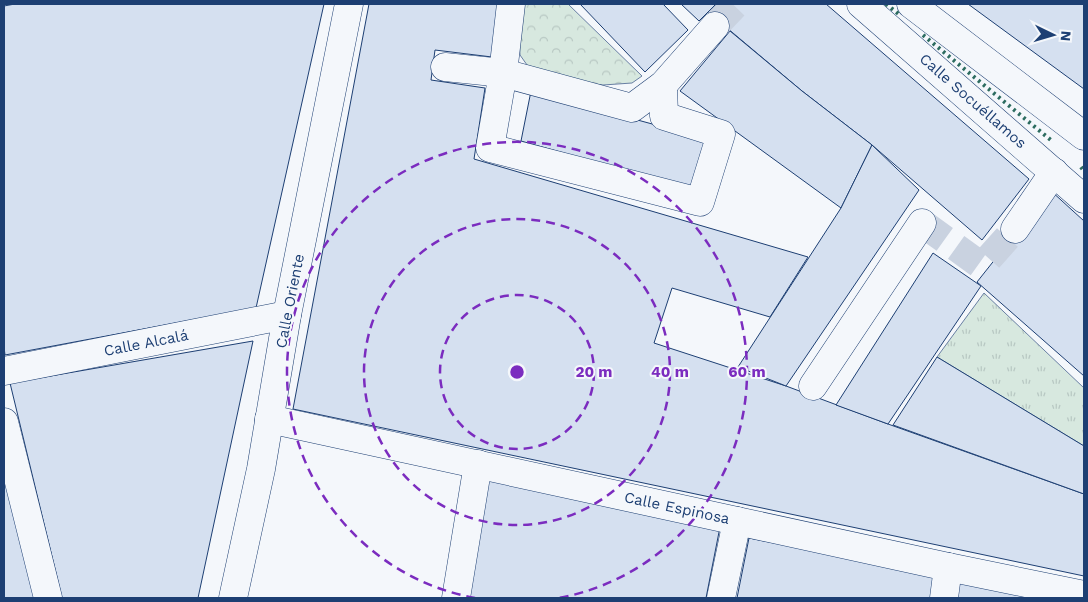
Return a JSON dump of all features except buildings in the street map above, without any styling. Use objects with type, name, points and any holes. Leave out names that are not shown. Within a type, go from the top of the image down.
[{"type":"street","name":"Calle Oriente","points":[[233,598],[260,469],[287,315],[349,4]]},
{"type":"street","points":[[511,4],[503,73],[490,148],[700,202],[721,134],[664,116],[663,85]]},
{"type":"street","name":"Calle Socuéllamos","points":[[861,4],[1084,199]]},
{"type":"street","points":[[911,4],[1084,136]]},
{"type":"street","points":[[445,67],[503,73],[632,108],[663,85],[716,26]]},
{"type":"street","points":[[1015,229],[1054,172]]},
{"type":"street","points":[[813,386],[922,223]]},
{"type":"street","name":"Calle Alcalá","points":[[4,371],[287,315]]},
{"type":"street","name":"Calle Espinosa","points":[[269,419],[1084,595]]},
{"type":"street","points":[[4,422],[48,598]]},
{"type":"street","points":[[456,598],[478,464]]},
{"type":"street","points":[[721,598],[737,521]]},
{"type":"street","points":[[944,598],[948,567]]},
{"type":"green space","points":[[522,4],[568,4],[642,76],[632,83],[603,85],[562,80],[532,72],[520,55],[519,33]]},
{"type":"green space","points":[[984,293],[1084,388],[1084,446],[937,357]]},
{"type":"tunnel","points":[[715,26],[736,4]]},
{"type":"tunnel","points":[[922,223],[982,266],[1015,229]]},
{"type":"hedge","points":[[886,4],[900,15]]},
{"type":"hedge","points":[[923,35],[1052,141]]},
{"type":"hedge","points":[[1081,167],[1084,171]]}]
